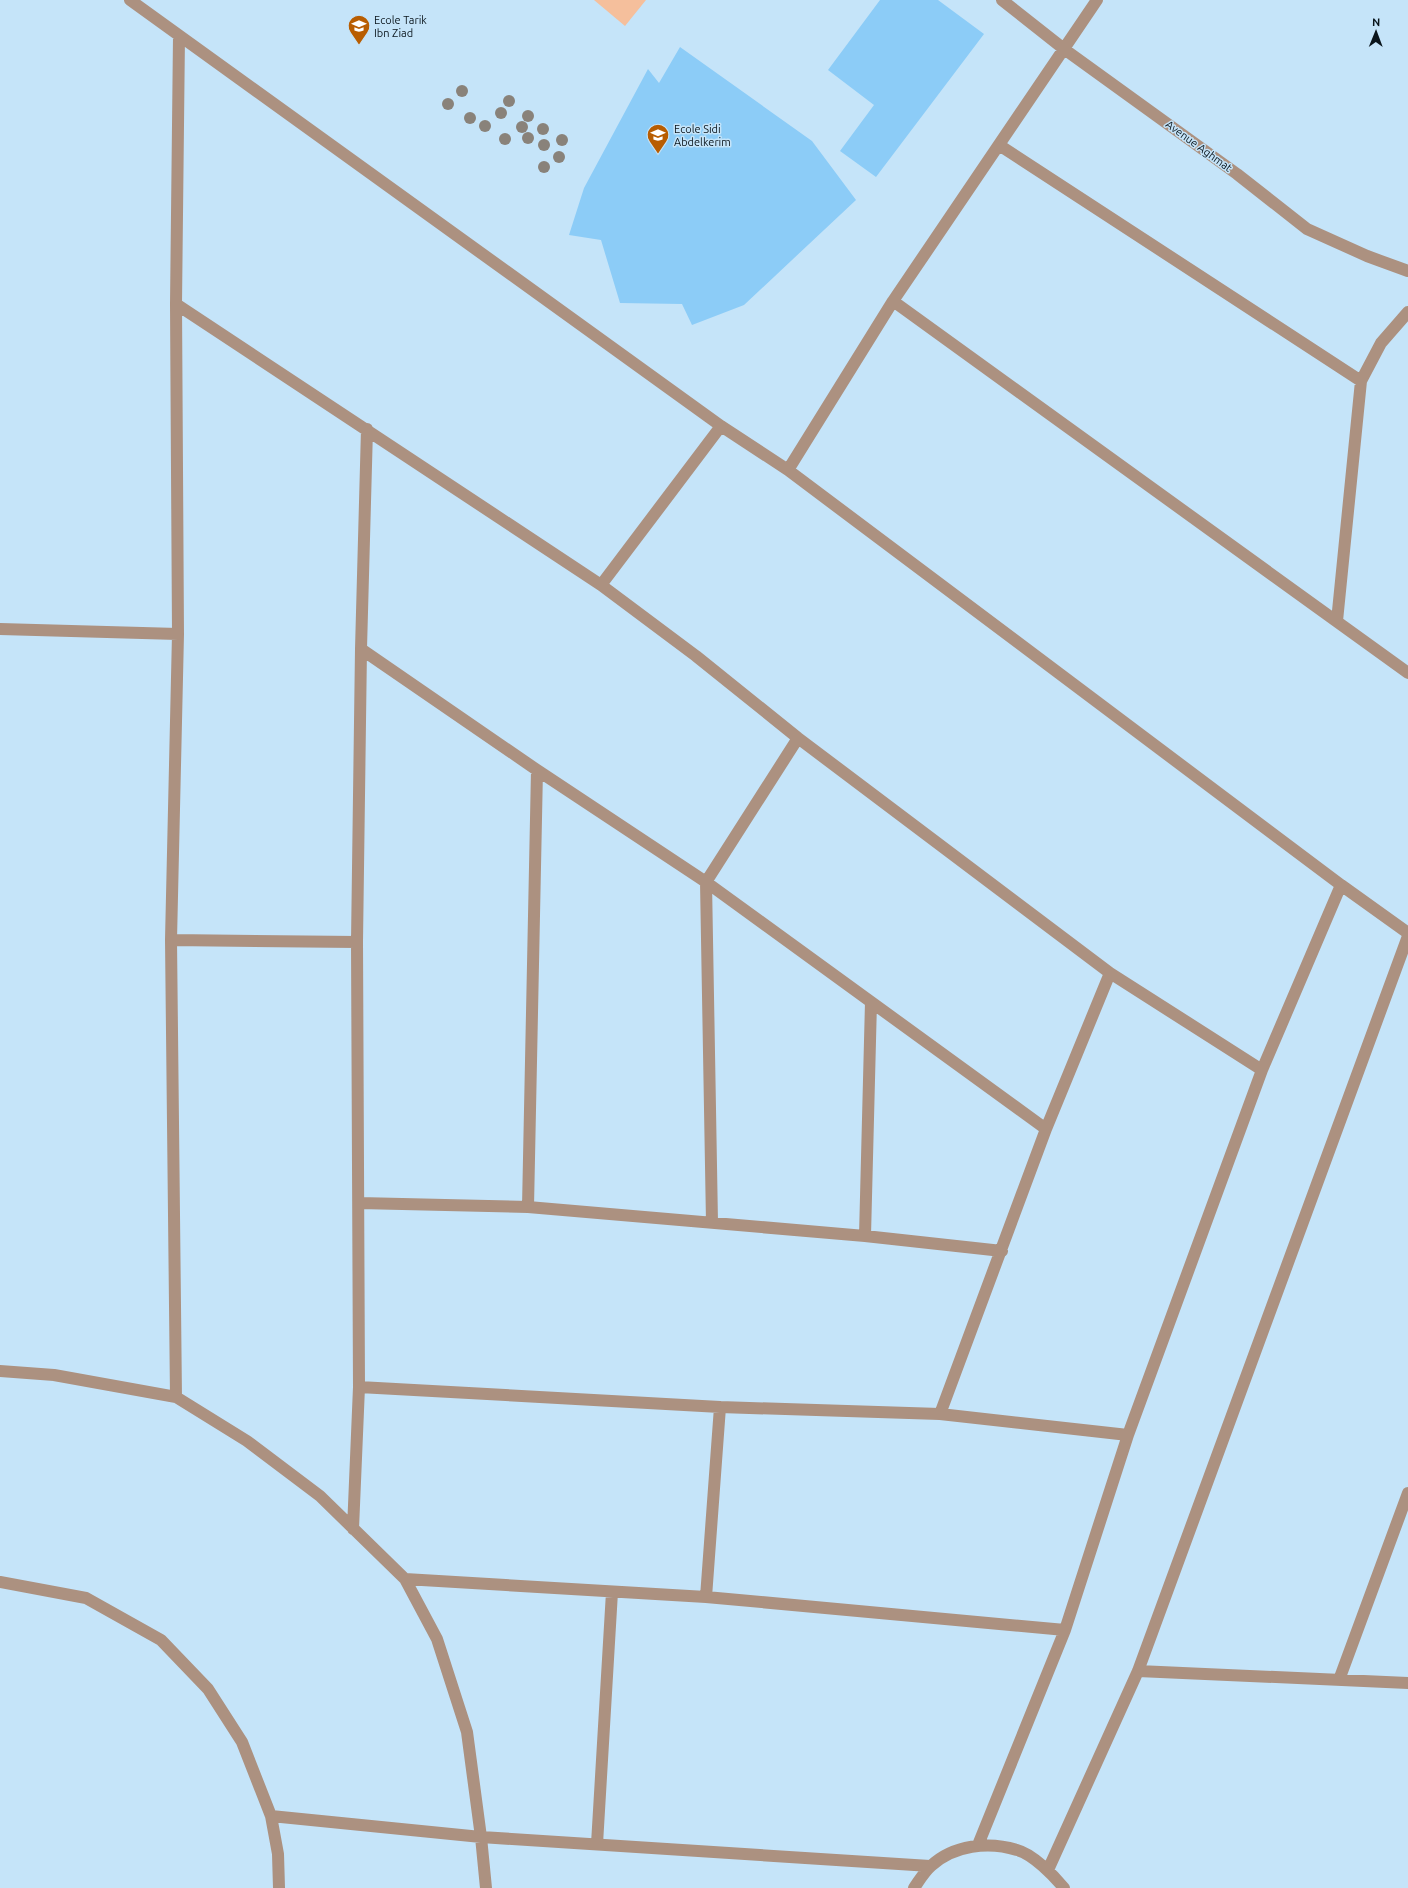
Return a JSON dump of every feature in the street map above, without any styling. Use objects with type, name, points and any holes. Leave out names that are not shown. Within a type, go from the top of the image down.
[{"type":"street","points":[[130,0],[721,426],[788,470],[1341,885],[1408,933]]},
{"type":"street","name":"Avenue Aghmat","points":[[1002,0],[1064,48],[1237,174],[1307,229],[1367,256],[1408,271]]},
{"type":"street","points":[[788,470],[893,302],[1097,0]]},
{"type":"street","points":[[176,1397],[170,940],[178,634],[176,304],[179,36]]},
{"type":"street","points":[[999,145],[1361,381]]},
{"type":"street","points":[[893,302],[1408,673]]},
{"type":"street","points":[[176,304],[601,585],[696,656],[798,738],[1110,973],[1262,1070]]},
{"type":"street","points":[[1336,622],[1361,381],[1381,343],[1408,312]]},
{"type":"street","points":[[601,585],[721,426]]},
{"type":"street","points":[[353,1529],[359,1387],[357,942],[361,648],[367,429]]},
{"type":"street","points":[[0,629],[178,634]]},
{"type":"street","points":[[361,648],[537,770],[706,882],[1046,1129]]},
{"type":"street","points":[[712,1222],[706,882],[798,738]]},
{"type":"street","points":[[528,1207],[537,770]]},
{"type":"street","points":[[978,1845],[1065,1630],[1128,1435],[1262,1070],[1341,885]]},
{"type":"street","points":[[1048,1870],[1138,1670],[1408,936]]},
{"type":"street","points":[[170,940],[357,942]]},
{"type":"street","points":[[940,1414],[1002,1251],[1046,1129],[1110,973]]},
{"type":"street","points":[[865,1236],[871,1002]]},
{"type":"street","points":[[359,1203],[528,1207],[865,1236],[1002,1251]]},
{"type":"street","points":[[0,1371],[54,1376],[176,1397],[254,1446],[320,1496],[405,1579],[437,1639],[467,1732],[482,1837],[486,1888]]},
{"type":"street","points":[[359,1387],[720,1407],[940,1414],[1128,1435]]},
{"type":"street","points":[[706,1598],[720,1407]]},
{"type":"street","points":[[1339,1680],[1408,1493]]},
{"type":"street","points":[[405,1579],[706,1598],[1065,1630]]},
{"type":"street","points":[[0,1582],[86,1598],[161,1640],[208,1689],[242,1742],[271,1816],[278,1854],[279,1888]]},
{"type":"street","points":[[598,1844],[612,1592]]},
{"type":"street","points":[[1138,1670],[1408,1683]]},
{"type":"street","points":[[271,1816],[482,1837],[930,1866]]},
{"type":"street","points":[[914,1888],[930,1866],[949,1854],[978,1845],[1018,1850],[1048,1870],[1064,1888]]},
{"type":"shaded area","points":[[594,0],[646,0],[625,26]]},
{"type":"building","points":[[880,0],[938,0],[984,34],[876,177],[840,151],[874,105],[828,70]]},
{"type":"building","points":[[680,47],[812,141],[856,200],[744,305],[692,325],[682,304],[620,303],[601,240],[569,235],[584,188],[648,69],[659,83]]},
{"type":"place","name":"Ecole Tarik Ibn Ziad","points":[[359,46]]},
{"type":"place","name":"Ecole Sidi Abdelkerim","points":[[658,154]]}]
